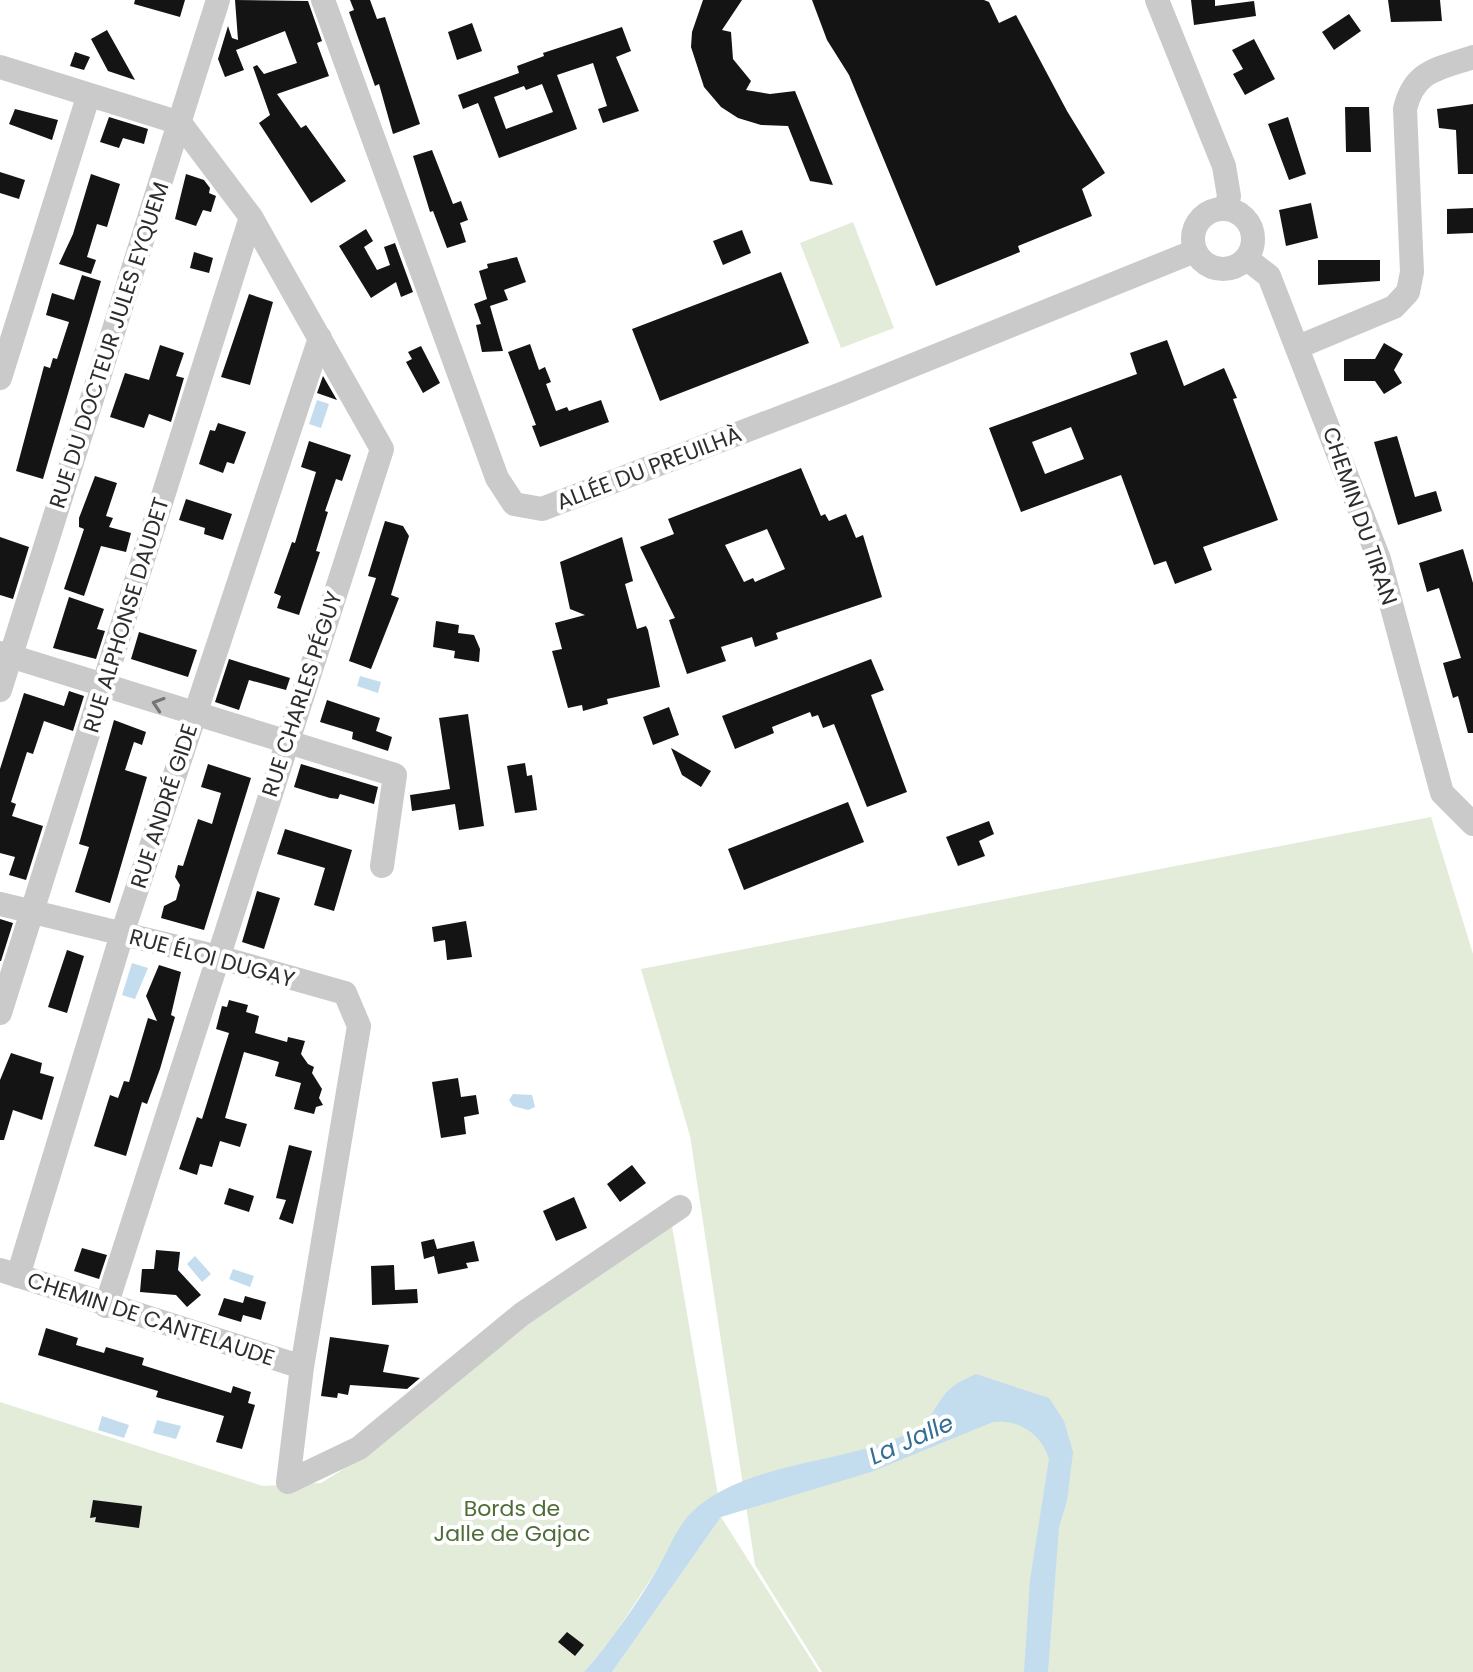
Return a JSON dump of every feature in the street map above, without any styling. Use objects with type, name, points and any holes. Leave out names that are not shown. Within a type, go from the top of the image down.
[{"type":"street","name":"RUE DU DOCTEUR JULES EYQUEM","points":[[0,690],[5,654],[218,0]]},
{"type":"street","name":"ALLÉE DU PREUILHÀ","points":[[323,0],[497,478],[514,504],[542,509],[844,393],[1195,251]]},
{"type":"street","points":[[1157,0],[1224,166],[1229,196],[1226,208]]},
{"type":"street","points":[[1298,347],[1394,307],[1408,292],[1412,272],[1405,109],[1410,88],[1427,73],[1473,57]]},
{"type":"street","points":[[0,68],[180,123]]},
{"type":"street","points":[[0,378],[88,97]]},
{"type":"street","name":"RUE CHARLES PÉGUY","points":[[106,1306],[382,449],[251,217],[180,123]]},
{"type":"street","points":[[1226,208],[1241,214],[1252,227],[1254,244],[1247,259],[1229,269],[1208,266],[1195,251],[1193,231],[1203,215],[1226,208]]},
{"type":"street","name":"RUE ALPHONSE DAUDET","points":[[0,1013],[251,217]]},
{"type":"street","name":"CHEMIN DU TIRAN","points":[[1247,259],[1269,276],[1379,559],[1442,793],[1473,824]]},
{"type":"street","name":"RUE ANDRÉ GIDE","points":[[9,1273],[320,338]]},
{"type":"street","points":[[5,654],[194,716],[395,775],[382,866]]},
{"type":"street","name":"RUE ÉLOI DUGAY","points":[[0,904],[218,957],[345,993],[359,1026],[352,1071]]},
{"type":"street","name":"CHEMIN DE CANTELAUDE","points":[[352,1071],[302,1367],[288,1482],[359,1448],[522,1314],[680,1207]]},
{"type":"street","name":"CHEMIN DE CANTELAUDE","points":[[9,1273],[302,1367]]},
{"type":"green space","points":[[853,222],[894,328],[841,348],[800,243]]},
{"type":"green space","points":[[1431,817],[1473,954],[1473,1672],[822,1672],[755,1565],[690,1136],[641,969]]},
{"type":"green space","name":"Bords de Jalle de Gajac","points":[[671,1220],[718,1495],[697,1508],[615,1634],[584,1672],[0,1672],[0,1402],[263,1486],[321,1483],[374,1450],[429,1394]]},
{"type":"green space","points":[[721,1517],[819,1672],[612,1672]]},
{"type":"water","points":[[317,400],[329,404],[321,428],[309,424]]},
{"type":"water","points":[[360,676],[381,682],[378,693],[357,686]]},
{"type":"water","points":[[132,963],[148,968],[135,999],[122,995]]},
{"type":"water","points":[[513,1094],[532,1095],[535,1107],[528,1110],[513,1106],[509,1100]]},
{"type":"water","points":[[195,1256],[211,1274],[202,1282],[187,1264]]},
{"type":"water","points":[[233,1269],[254,1276],[250,1287],[229,1279]]},
{"type":"water","name":"La Jalle","points":[[976,1374],[1049,1398],[1064,1421],[1073,1452],[1067,1501],[1059,1527],[1048,1672],[1024,1672],[1030,1580],[1049,1459],[1041,1443],[1028,1430],[1002,1421],[871,1472],[721,1517],[612,1672],[584,1672],[633,1608],[684,1521],[711,1497],[737,1483],[766,1473],[859,1450],[915,1430],[926,1421],[950,1389]]},
{"type":"water","points":[[102,1416],[129,1425],[124,1438],[98,1430]]},
{"type":"water","points":[[157,1420],[181,1426],[176,1439],[153,1433]]},
{"type":"building","points":[[135,0],[185,0],[180,17],[134,4]]},
{"type":"building","points":[[235,0],[308,1],[322,41],[317,43],[329,76],[277,94],[301,128],[306,125],[346,181],[311,203],[259,123],[270,115],[253,67],[257,65],[264,74],[297,63],[285,31],[236,50],[244,70],[225,77],[218,59],[228,26],[232,38],[238,40]]},
{"type":"building","points":[[350,0],[370,0],[377,19],[385,17],[420,124],[393,134],[379,84],[375,86],[349,12],[354,10]]},
{"type":"building","points":[[703,0],[742,0],[722,30],[731,32],[733,59],[751,81],[746,90],[770,94],[795,91],[833,185],[810,181],[788,126],[761,125],[738,118],[721,107],[704,87],[691,47],[692,32]]},
{"type":"building","points":[[812,0],[984,0],[989,2],[999,23],[1016,15],[1067,111],[1105,173],[1082,189],[1092,216],[1018,246],[1020,252],[936,286],[849,75],[827,40]]},
{"type":"building","points":[[1191,0],[1215,0],[1215,6],[1254,1],[1256,16],[1194,25]]},
{"type":"building","points":[[1388,0],[1440,0],[1442,21],[1391,22]]},
{"type":"building","points":[[1349,14],[1361,31],[1334,50],[1322,32]]},
{"type":"building","points":[[472,23],[482,51],[457,60],[448,32]]},
{"type":"building","points":[[622,27],[631,51],[616,57],[639,111],[603,123],[598,109],[607,106],[593,63],[557,75],[577,129],[499,158],[478,103],[463,109],[458,95],[519,73],[517,66],[544,56],[543,53]],"holes":[[[542,84],[553,112],[506,129],[494,97],[524,86],[526,90]]]},
{"type":"building","points":[[107,30],[135,80],[108,71],[91,39]]},
{"type":"building","points":[[1254,39],[1275,79],[1245,95],[1233,74],[1243,69],[1232,50]]},
{"type":"building","points":[[75,52],[90,57],[84,70],[70,66]]},
{"type":"building","points":[[1473,104],[1473,174],[1458,174],[1456,130],[1439,128],[1437,109]]},
{"type":"building","points":[[1345,107],[1369,107],[1371,152],[1346,152]]},
{"type":"building","points":[[15,109],[58,120],[52,140],[9,124]]},
{"type":"building","points":[[109,117],[148,129],[144,144],[123,138],[119,148],[100,142]]},
{"type":"building","points":[[1288,117],[1306,174],[1289,180],[1268,124]]},
{"type":"building","points":[[432,150],[453,204],[461,201],[468,220],[460,223],[466,242],[447,248],[433,211],[430,212],[413,156]]},
{"type":"building","points":[[0,172],[25,180],[19,199],[0,193]]},
{"type":"building","points":[[91,174],[120,184],[107,227],[97,224],[87,257],[96,260],[91,274],[59,264],[73,234]]},
{"type":"building","points":[[186,174],[204,180],[210,188],[209,193],[216,196],[211,212],[203,210],[196,226],[175,219]]},
{"type":"building","points":[[1311,203],[1318,238],[1286,246],[1279,210]]},
{"type":"building","points":[[1473,208],[1473,233],[1447,234],[1447,209]]},
{"type":"building","points":[[366,229],[373,241],[364,247],[377,270],[390,265],[384,247],[395,243],[413,292],[401,297],[396,282],[371,298],[339,246]]},
{"type":"building","points":[[742,230],[751,253],[723,265],[713,241]]},
{"type":"building","points":[[194,252],[213,258],[209,273],[190,268]]},
{"type":"building","points":[[517,257],[526,282],[504,290],[508,300],[490,306],[503,351],[482,352],[476,325],[481,324],[474,304],[487,299],[479,271],[488,268],[487,264]]},
{"type":"building","points":[[1318,260],[1380,260],[1380,281],[1318,285]]},
{"type":"building","points":[[781,272],[809,343],[660,401],[632,329]]},
{"type":"building","points":[[82,275],[101,281],[43,479],[16,471],[44,366],[50,368],[53,358],[57,359],[69,322],[46,315],[52,293],[74,300]]},
{"type":"building","points":[[249,294],[273,302],[250,385],[221,377]]},
{"type":"building","points":[[1167,340],[1184,386],[1224,368],[1278,520],[1203,547],[1212,570],[1175,584],[1166,561],[1154,565],[1121,475],[1021,512],[989,428],[1137,374],[1130,353]],"holes":[[[1071,427],[1084,459],[1045,474],[1032,442]]]},
{"type":"building","points":[[1384,343],[1403,354],[1394,370],[1402,383],[1384,394],[1375,381],[1344,381],[1344,359],[1375,359]]},
{"type":"building","points":[[530,344],[539,370],[545,367],[551,382],[546,384],[556,411],[567,407],[569,411],[601,400],[609,422],[540,447],[532,426],[536,425],[508,352]]},
{"type":"building","points":[[160,345],[184,353],[176,376],[184,378],[171,422],[149,414],[144,428],[110,417],[125,373],[149,380]]},
{"type":"building","points":[[421,346],[440,383],[423,393],[406,362],[412,359],[408,352]]},
{"type":"building","points":[[323,376],[337,400],[317,393]]},
{"type":"building","points":[[218,423],[246,432],[234,464],[227,462],[223,473],[199,464],[210,430],[215,431]]},
{"type":"building","points":[[1397,436],[1415,497],[1436,491],[1442,511],[1398,525],[1374,442]]},
{"type":"building","points":[[309,441],[351,455],[342,481],[336,479],[325,511],[328,512],[316,551],[320,552],[299,615],[277,608],[281,596],[274,593],[292,542],[295,543],[316,472],[301,467]]},
{"type":"building","points":[[801,468],[821,516],[825,514],[829,521],[846,514],[856,538],[863,535],[882,597],[776,633],[778,639],[755,647],[752,637],[721,647],[726,661],[687,674],[669,620],[675,618],[640,547],[674,534],[668,519]],"holes":[[[767,529],[785,569],[755,582],[753,578],[744,582],[725,545]]]},
{"type":"building","points":[[95,476],[117,483],[106,516],[113,518],[109,527],[131,533],[126,552],[101,546],[84,596],[64,589],[84,529],[79,527],[79,518]]},
{"type":"building","points":[[186,499],[232,514],[223,540],[204,534],[205,528],[179,520]]},
{"type":"building","points":[[385,521],[403,526],[409,536],[391,595],[399,598],[371,669],[349,661],[376,578],[368,576]]},
{"type":"building","points":[[0,537],[29,547],[13,599],[0,595]]},
{"type":"building","points":[[622,537],[633,581],[625,584],[637,629],[646,626],[648,630],[660,687],[607,699],[608,704],[583,711],[582,705],[568,708],[552,651],[562,649],[555,623],[585,615],[570,609],[560,562]]},
{"type":"building","points":[[1463,549],[1473,583],[1473,733],[1468,733],[1458,696],[1453,698],[1443,663],[1461,658],[1439,588],[1427,592],[1419,563]]},
{"type":"building","points":[[69,597],[104,609],[97,629],[105,631],[96,659],[53,648]]},
{"type":"building","points":[[436,621],[459,625],[458,633],[474,635],[480,649],[479,662],[454,658],[455,651],[433,647]]},
{"type":"building","points":[[139,632],[197,650],[188,677],[131,659]]},
{"type":"building","points":[[229,659],[290,678],[286,690],[249,680],[239,710],[215,702]]},
{"type":"building","points":[[871,659],[884,690],[871,695],[907,792],[867,807],[834,724],[823,728],[818,715],[812,717],[810,712],[772,727],[774,733],[735,749],[722,716]]},
{"type":"building","points":[[69,691],[84,696],[73,731],[44,721],[33,754],[27,752],[11,802],[16,804],[12,816],[43,826],[26,880],[9,875],[15,857],[0,853],[0,769],[24,693],[64,706]]},
{"type":"building","points":[[327,700],[380,718],[376,731],[392,737],[388,751],[352,739],[353,732],[320,722]]},
{"type":"building","points":[[669,707],[679,735],[653,745],[643,717]]},
{"type":"building","points":[[468,714],[484,826],[459,830],[455,804],[412,811],[410,795],[450,789],[439,718]]},
{"type":"building","points":[[114,720],[146,732],[142,745],[134,742],[125,770],[147,777],[110,903],[75,892],[89,847],[79,844]]},
{"type":"building","points":[[671,748],[711,771],[701,787],[682,775]]},
{"type":"building","points":[[525,763],[527,776],[532,775],[537,810],[515,813],[507,766]]},
{"type":"building","points":[[208,764],[251,778],[204,930],[161,918],[164,906],[176,900],[180,885],[175,877],[178,865],[183,866],[198,819],[212,824],[221,793],[201,787]]},
{"type":"building","points":[[301,764],[378,787],[374,804],[340,794],[338,799],[330,798],[294,787]]},
{"type":"building","points":[[848,802],[864,842],[744,890],[728,849]]},
{"type":"building","points":[[989,821],[994,834],[979,841],[985,856],[958,866],[946,837]]},
{"type":"building","points":[[285,829],[352,850],[334,911],[314,905],[325,868],[277,854]]},
{"type":"building","points":[[257,891],[280,898],[264,949],[242,942]]},
{"type":"building","points":[[0,919],[13,923],[1,961],[0,961]]},
{"type":"building","points":[[466,921],[472,957],[447,960],[445,940],[434,942],[432,927]]},
{"type":"building","points":[[67,950],[84,956],[67,1013],[48,1007]]},
{"type":"building","points":[[159,965],[181,972],[171,1015],[175,1017],[160,1069],[147,1104],[142,1102],[126,1156],[94,1146],[110,1095],[118,1098],[124,1081],[129,1082],[148,1018],[157,1021],[146,996]]},
{"type":"building","points":[[229,1000],[248,1005],[246,1012],[259,1016],[255,1033],[287,1042],[288,1037],[305,1041],[301,1054],[314,1067],[312,1073],[322,1089],[319,1098],[323,1105],[316,1107],[314,1114],[294,1109],[301,1083],[275,1076],[279,1062],[244,1052],[225,1118],[247,1124],[240,1147],[220,1141],[212,1167],[200,1164],[197,1175],[179,1169],[197,1117],[202,1119],[229,1033],[216,1029],[222,1006],[227,1007]]},
{"type":"building","points":[[11,1053],[42,1063],[40,1073],[54,1077],[42,1120],[13,1110],[4,1140],[0,1140],[0,1080]]},
{"type":"building","points":[[458,1078],[461,1097],[476,1095],[479,1114],[464,1117],[466,1134],[441,1138],[432,1082]]},
{"type":"building","points":[[289,1145],[312,1151],[293,1224],[279,1219],[286,1200],[276,1198]]},
{"type":"building","points":[[632,1165],[646,1183],[620,1202],[607,1184]]},
{"type":"building","points":[[229,1188],[254,1196],[249,1212],[224,1204]]},
{"type":"building","points":[[574,1197],[587,1228],[556,1241],[543,1211]]},
{"type":"building","points":[[434,1239],[437,1249],[474,1241],[479,1261],[466,1263],[468,1268],[438,1274],[434,1256],[424,1259],[421,1242]]},
{"type":"building","points":[[82,1248],[107,1255],[99,1279],[74,1271]]},
{"type":"building","points":[[156,1250],[180,1252],[178,1270],[201,1295],[187,1307],[176,1295],[140,1292],[142,1269],[154,1269]]},
{"type":"building","points":[[394,1265],[395,1290],[417,1289],[418,1303],[372,1305],[371,1266]]},
{"type":"building","points":[[245,1296],[266,1302],[261,1320],[243,1315],[241,1322],[218,1315],[224,1298],[243,1303]]},
{"type":"building","points":[[46,1328],[78,1338],[76,1345],[104,1353],[106,1347],[144,1358],[142,1365],[231,1393],[233,1386],[251,1392],[248,1403],[255,1405],[242,1449],[216,1442],[224,1416],[156,1397],[158,1391],[38,1355]]},
{"type":"building","points":[[330,1337],[389,1345],[383,1372],[420,1378],[407,1389],[350,1385],[348,1395],[338,1393],[337,1398],[321,1396]]},
{"type":"building","points":[[93,1500],[142,1506],[139,1528],[95,1522],[96,1517],[90,1518]]},
{"type":"building","points":[[567,1632],[584,1645],[575,1656],[558,1642]]}]
